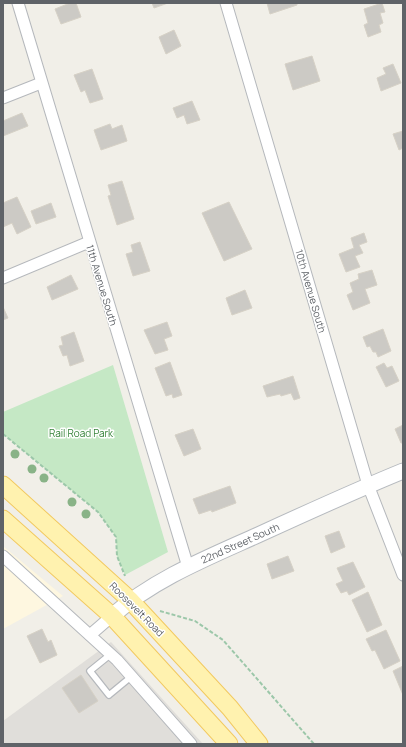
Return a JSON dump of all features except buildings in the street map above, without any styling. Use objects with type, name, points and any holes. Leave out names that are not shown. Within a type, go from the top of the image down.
[{"type":"main road","name":"Roosevelt Road","points":[[3,485],[130,600],[230,708],[259,744]]},
{"type":"main road","points":[[3,519],[112,616],[229,744]]},
{"type":"street","name":"11th Avenue South","points":[[18,3],[188,567]]},
{"type":"street","name":"10th Avenue South","points":[[226,3],[368,485],[403,575]]},
{"type":"street","points":[[3,98],[41,83]]},
{"type":"street","points":[[3,278],[89,242]]},
{"type":"street","name":"22nd Street South","points":[[90,635],[130,600],[188,567],[368,485],[403,471]]},
{"type":"street","points":[[3,556],[111,654],[191,744]]},
{"type":"lane","points":[[111,654],[90,671],[109,695],[132,676]]},
{"type":"shaded area","points":[[3,546],[63,596],[3,629]]},
{"type":"shaded area","points":[[111,642],[203,744],[3,744],[3,721]]},
{"type":"green space","name":"Rail Road Park","points":[[113,365],[168,552],[125,575],[117,556],[116,537],[98,512],[3,434],[3,412]]}]
